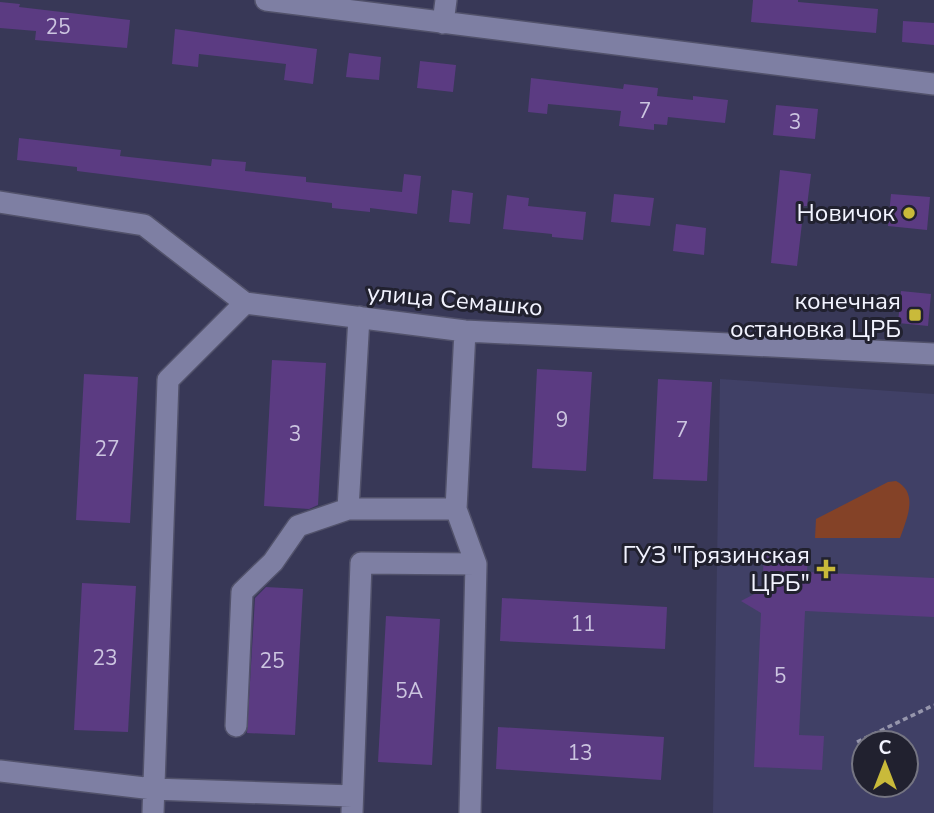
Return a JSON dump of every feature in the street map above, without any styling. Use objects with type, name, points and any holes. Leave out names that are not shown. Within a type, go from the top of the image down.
[{"type":"street","points":[[266,0],[934,84]]},
{"type":"street","points":[[443,23],[446,0]]},
{"type":"street","points":[[0,202],[144,225],[245,303],[168,380],[153,813]]},
{"type":"street","name":"улица Семашко","points":[[245,303],[465,331],[934,354]]},
{"type":"street","points":[[348,509],[359,317]]},
{"type":"street","points":[[465,331],[456,509],[476,564],[470,813]]},
{"type":"street","points":[[236,726],[242,592],[273,562],[298,526],[348,509],[456,509]]},
{"type":"street","points":[[0,771],[153,789],[352,805],[361,563],[476,564]]},
{"type":"path","points":[[884,729],[934,705]]},
{"type":"shaded area","name":"ГУЗ \"Грязинская ЦРБ\"","points":[[720,379],[934,394],[934,813],[713,813]]},
{"type":"shaded area","points":[[896,481],[903,486],[909,499],[908,514],[900,538],[815,538],[816,519],[888,482]]},
{"type":"building","points":[[753,0],[798,0],[878,9],[876,33],[751,22]]},
{"type":"building","points":[[0,2],[20,4],[19,7],[130,20],[127,48],[35,40],[36,31],[0,28]]},
{"type":"building","points":[[903,21],[934,23],[934,45],[902,42]]},
{"type":"building","points":[[175,29],[317,49],[313,84],[284,80],[286,64],[199,54],[198,67],[172,64]]},
{"type":"building","points":[[349,53],[381,57],[379,80],[346,77]]},
{"type":"building","points":[[420,61],[456,65],[453,92],[417,88]]},
{"type":"building","points":[[531,78],[623,89],[624,84],[658,88],[657,96],[728,100],[725,123],[668,117],[667,125],[654,124],[654,130],[619,126],[621,111],[548,104],[547,114],[528,112]]},
{"type":"building","points":[[776,105],[818,109],[815,139],[773,135]]},
{"type":"building","points":[[19,138],[121,150],[120,156],[211,166],[212,159],[246,162],[245,171],[306,177],[306,182],[402,192],[404,174],[421,176],[417,214],[370,208],[370,212],[332,208],[332,203],[77,171],[77,167],[17,160]]},
{"type":"building","points":[[780,170],[811,174],[807,206],[804,206],[797,266],[771,263]]},
{"type":"building","points":[[452,190],[473,193],[470,224],[449,222]]},
{"type":"building","points":[[614,194],[654,198],[650,226],[611,222]]},
{"type":"building","points":[[891,194],[930,197],[927,230],[888,226]]},
{"type":"building","points":[[507,195],[529,198],[528,206],[586,212],[583,240],[503,229]]},
{"type":"building","points":[[676,224],[706,228],[704,255],[673,251]]},
{"type":"building","points":[[901,291],[931,294],[928,326],[898,323]]},
{"type":"building","points":[[272,360],[326,363],[318,505],[309,509],[264,506]]},
{"type":"building","points":[[537,369],[592,372],[586,471],[532,468]]},
{"type":"building","points":[[84,374],[138,377],[130,523],[76,520]]},
{"type":"building","points":[[658,379],[712,382],[707,481],[653,479]]},
{"type":"building","points":[[764,554],[808,556],[807,572],[934,578],[934,617],[805,611],[799,735],[824,736],[822,770],[754,767],[761,613],[741,601],[762,590]]},
{"type":"building","points":[[82,583],[136,586],[128,732],[74,730]]},
{"type":"building","points":[[266,587],[303,589],[295,735],[247,733],[255,598]]},
{"type":"building","points":[[502,598],[667,607],[665,649],[500,641]]},
{"type":"building","points":[[386,616],[440,619],[432,765],[378,762]]},
{"type":"building","points":[[498,727],[664,737],[661,780],[496,769]]},
{"type":"place","name":"Новичок","points":[[909,213]]},
{"type":"place","name":"конечная остановка ЦРБ","points":[[915,315]]},
{"type":"place","name":"ГУЗ \"Грязинская ЦРБ\"","points":[[826,569]]}]
